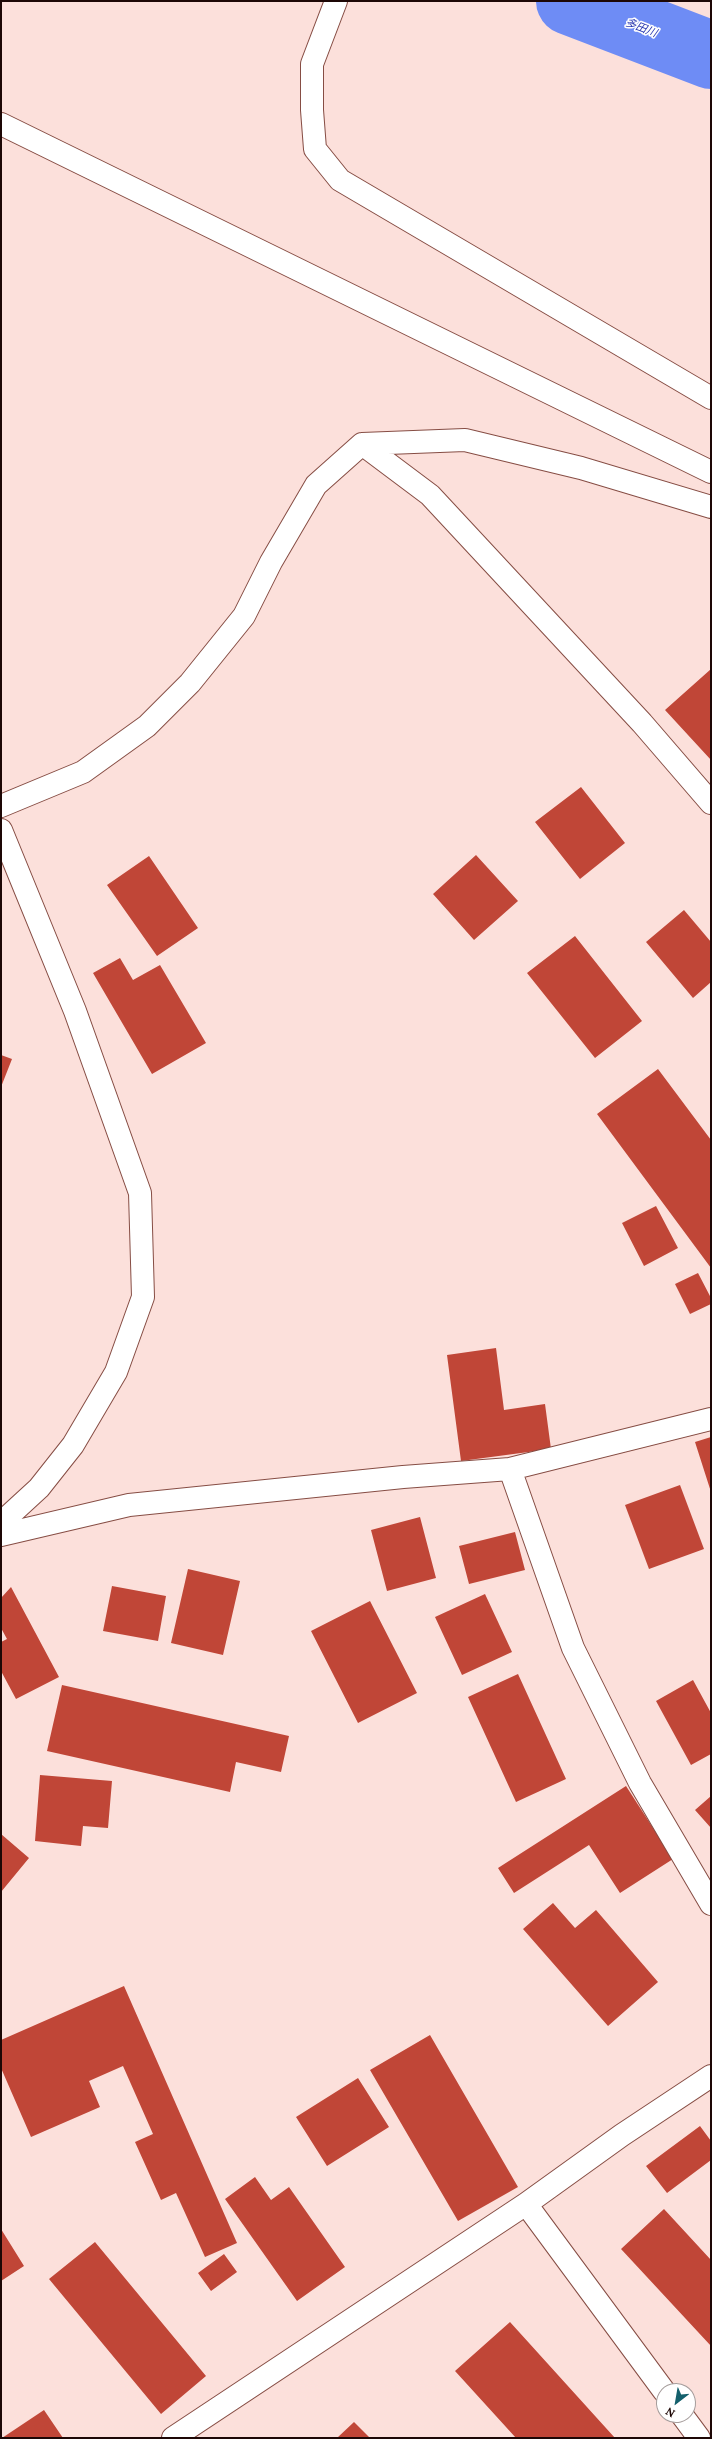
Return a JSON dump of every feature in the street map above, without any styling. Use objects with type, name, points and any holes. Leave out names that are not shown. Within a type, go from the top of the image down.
[{"type":"street","points":[[336,1],[312,64],[312,110],[315,149],[340,180],[711,398]]},
{"type":"street","points":[[1,124],[711,472]]},
{"type":"street","points":[[1,806],[83,772],[147,726],[190,684],[244,616],[270,562],[316,486],[362,444],[465,440],[581,468],[711,507]]},
{"type":"street","points":[[362,444],[430,495],[642,724],[711,804]]},
{"type":"street","points":[[1,830],[75,1011],[140,1194],[143,1297],[116,1372],[73,1445],[39,1488],[1,1523]]},
{"type":"street","points":[[1,1535],[129,1505],[403,1477],[510,1469],[711,1419]]},
{"type":"street","points":[[510,1469],[573,1648],[640,1783],[711,1904]]},
{"type":"street","points":[[173,2438],[526,2204],[622,2135],[711,2076]]},
{"type":"street","points":[[526,2204],[658,2383]]},
{"type":"street","points":[[688,2423],[699,2438]]},
{"type":"building","points":[[711,669],[711,760],[665,710]]},
{"type":"building","points":[[581,787],[625,843],[580,879],[535,822]]},
{"type":"building","points":[[476,855],[518,901],[474,940],[433,894]]},
{"type":"building","points":[[149,856],[198,928],[157,956],[107,885]]},
{"type":"building","points":[[684,910],[711,942],[711,982],[693,998],[646,942]]},
{"type":"building","points":[[575,936],[642,1021],[595,1058],[527,973]]},
{"type":"building","points":[[120,958],[133,980],[160,965],[206,1043],[152,1074],[93,973]]},
{"type":"building","points":[[1,1055],[12,1059],[1,1087]]},
{"type":"building","points":[[658,1069],[711,1140],[711,1268],[597,1114]]},
{"type":"building","points":[[656,1206],[678,1248],[644,1266],[622,1223]]},
{"type":"building","points":[[698,1273],[711,1298],[711,1304],[690,1314],[675,1284]]},
{"type":"building","points":[[496,1348],[504,1410],[545,1404],[551,1449],[461,1461],[447,1355]]},
{"type":"building","points":[[711,1437],[711,1492],[695,1442]]},
{"type":"building","points":[[680,1485],[704,1549],[649,1569],[625,1505]]},
{"type":"building","points":[[420,1517],[436,1578],[387,1591],[371,1530]]},
{"type":"building","points":[[515,1532],[525,1570],[469,1584],[459,1546]]},
{"type":"building","points":[[188,1569],[240,1581],[223,1655],[171,1643]]},
{"type":"building","points":[[112,1586],[166,1596],[158,1641],[103,1631]]},
{"type":"building","points":[[11,1587],[59,1677],[16,1699],[1,1671],[1,1642],[7,1639],[1,1628],[1,1598]]},
{"type":"building","points":[[485,1594],[512,1652],[462,1675],[435,1617]]},
{"type":"building","points":[[370,1601],[417,1693],[358,1723],[311,1631]]},
{"type":"building","points":[[518,1674],[566,1779],[516,1802],[468,1697]]},
{"type":"building","points":[[693,1680],[711,1713],[711,1754],[691,1765],[656,1701]]},
{"type":"building","points":[[62,1685],[289,1736],[281,1772],[236,1762],[230,1792],[47,1751]]},
{"type":"building","points":[[40,1775],[112,1781],[108,1828],[83,1826],[81,1846],[35,1841]]},
{"type":"building","points":[[626,1786],[673,1859],[620,1893],[589,1845],[514,1893],[498,1868]]},
{"type":"building","points":[[711,1796],[711,1828],[695,1810]]},
{"type":"building","points":[[1,1834],[29,1858],[1,1892]]},
{"type":"building","points":[[553,1903],[575,1928],[596,1910],[658,1982],[608,2026],[523,1929]]},
{"type":"building","points":[[124,1986],[237,2243],[205,2257],[176,2193],[161,2200],[135,2142],[153,2134],[123,2066],[89,2081],[100,2107],[31,2137],[1,2068],[1,2040]]},
{"type":"building","points":[[430,2035],[518,2187],[458,2221],[370,2070]]},
{"type":"building","points":[[358,2078],[389,2127],[327,2166],[296,2117]]},
{"type":"building","points":[[700,2126],[711,2141],[711,2160],[667,2193],[646,2166]]},
{"type":"building","points":[[255,2177],[271,2200],[289,2187],[345,2267],[297,2301],[225,2199]]},
{"type":"building","points":[[664,2209],[711,2260],[711,2346],[621,2249]]},
{"type":"building","points":[[1,2229],[24,2266],[1,2281]]},
{"type":"building","points":[[95,2242],[206,2376],[161,2414],[49,2279]]},
{"type":"building","points":[[224,2254],[237,2272],[211,2291],[198,2273]]},
{"type":"building","points":[[510,2322],[615,2438],[516,2438],[455,2371]]},
{"type":"building","points":[[44,2410],[63,2438],[2,2438]]},
{"type":"building","points":[[354,2422],[370,2438],[337,2438]]},
{"type":"waterway","name":"多田川","points":[[570,1],[711,55]]}]
